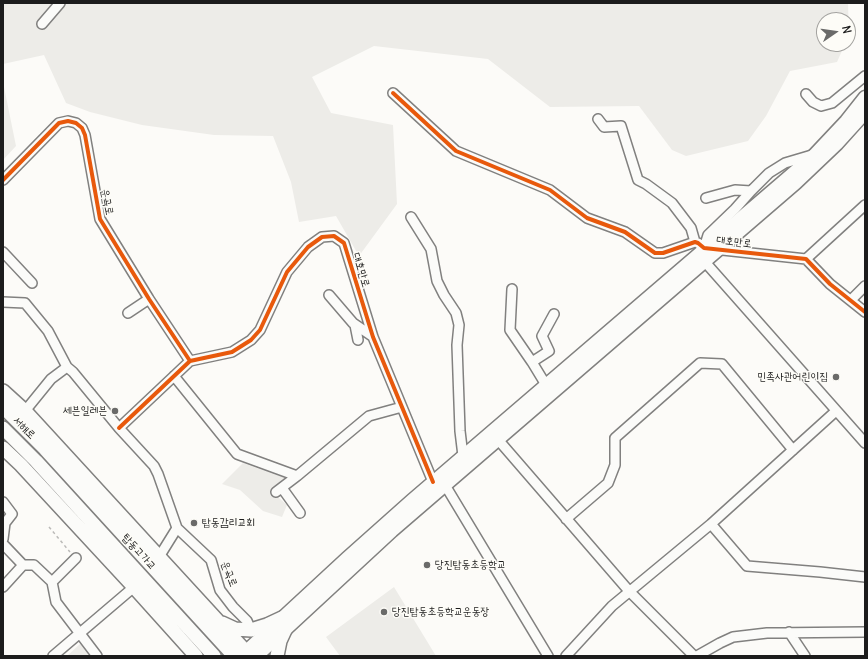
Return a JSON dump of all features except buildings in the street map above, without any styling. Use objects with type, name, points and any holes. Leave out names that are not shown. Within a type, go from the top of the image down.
[{"type":"highway","points":[[5,396],[24,411],[211,614],[246,655]]},
{"type":"highway","name":"서해로","points":[[5,396],[45,449]]},
{"type":"highway","name":"서해로","points":[[3,428],[36,461]]},
{"type":"highway","points":[[3,448],[21,465],[134,587],[192,653]]},
{"type":"highway","name":"탑동고가교","points":[[45,449],[246,655]]},
{"type":"highway","name":"탑동고가교","points":[[36,461],[214,656]]},
{"type":"highway","points":[[211,614],[230,628],[243,630],[251,630],[267,625],[284,623],[277,656]]},
{"type":"main road","name":"대호만로","points":[[699,244],[814,155],[846,121],[865,97]]},
{"type":"main road","name":"대호만로","points":[[495,436],[719,250],[801,178],[837,144],[865,113]]},
{"type":"main road","points":[[246,655],[445,485],[546,385],[699,244]]},
{"type":"main road","points":[[284,623],[347,558],[463,456],[495,436]]},
{"type":"street","points":[[42,24],[60,3]]},
{"type":"street","points":[[806,94],[813,102],[820,106],[832,103],[865,76]]},
{"type":"street","name":"대호만로","points":[[393,92],[456,151],[550,190],[587,218],[625,232],[655,253],[699,244],[719,250],[806,259]]},
{"type":"street","points":[[598,119],[604,127],[621,126],[638,180],[672,202],[691,228],[699,244]]},
{"type":"street","name":"운곡로","points":[[3,180],[59,123],[68,121],[76,123],[82,128],[85,135],[100,219],[149,299],[190,361]]},
{"type":"street","name":"대호만로","points":[[699,244],[769,173],[785,163],[814,155]]},
{"type":"street","points":[[706,198],[735,190],[751,191]]},
{"type":"street","points":[[865,205],[806,259],[830,284],[865,312]]},
{"type":"street","points":[[411,217],[430,248],[437,281],[444,295],[456,312],[459,325],[456,346],[460,431],[463,456]]},
{"type":"street","name":"대호만로","points":[[190,361],[232,352],[251,340],[260,330],[287,272],[308,247],[322,237],[334,236],[344,242],[372,336],[433,482]]},
{"type":"street","points":[[3,252],[32,283]]},
{"type":"street","points":[[705,262],[865,443]]},
{"type":"street","points":[[851,300],[865,286]]},
{"type":"street","points":[[512,289],[510,330],[546,385]]},
{"type":"street","points":[[329,295],[356,325],[372,336]]},
{"type":"street","points":[[128,313],[149,299]]},
{"type":"street","name":"운곡로","points":[[3,302],[25,303],[48,331],[67,367],[73,372],[119,428],[154,466],[177,528],[211,560],[220,590],[233,607],[247,621],[251,630]]},
{"type":"street","points":[[532,362],[549,351],[542,336],[554,314]]},
{"type":"street","points":[[356,325],[358,340]]},
{"type":"street","points":[[119,428],[190,361]]},
{"type":"street","points":[[566,519],[608,483],[615,465],[615,438],[700,363],[722,364],[793,450]]},
{"type":"street","points":[[24,411],[51,379],[67,367]]},
{"type":"street","points":[[174,376],[237,454],[297,476]]},
{"type":"street","points":[[300,513],[279,490],[369,416],[402,407]]},
{"type":"street","points":[[566,656],[612,606],[711,524],[836,411]]},
{"type":"street","points":[[495,436],[629,591],[696,656],[733,637],[789,632],[865,632]]},
{"type":"street","points":[[445,485],[548,656]]},
{"type":"street","points":[[3,502],[12,514],[5,523],[3,539]]},
{"type":"street","points":[[711,524],[747,566],[865,577]]},
{"type":"street","points":[[159,557],[177,528]]},
{"type":"street","points":[[3,544],[23,565],[34,565],[52,582],[56,602],[97,656]]},
{"type":"street","points":[[52,582],[76,558]]},
{"type":"street","points":[[3,587],[23,565]]},
{"type":"street","points":[[53,656],[134,587]]},
{"type":"street","points":[[789,632],[805,656]]},
{"type":"path","points":[[49,528],[76,558]]},
{"type":"shaded area","points":[[3,3],[848,3],[848,12],[816,12],[816,52],[841,52],[837,62],[790,71],[766,116],[748,141],[686,156],[672,150],[639,106],[550,107],[488,59],[374,46],[312,77],[331,113],[393,125],[397,204],[359,256],[336,216],[299,222],[291,182],[273,136],[214,135],[142,125],[90,112],[66,103],[44,55],[3,64]]},
{"type":"shaded area","points":[[3,82],[16,146],[3,160]]},
{"type":"shaded area","points":[[243,463],[285,478],[271,491],[287,505],[282,517],[263,511],[240,490],[222,484]]},
{"type":"shaded area","name":"당진탑동초등학교운동장","points":[[394,587],[436,656],[340,656],[326,637]]},
{"type":"shaded area","points":[[81,643],[92,656],[67,656]]},
{"type":"cycle path","points":[[393,93],[456,151],[550,190],[587,218],[625,232],[655,253],[663,253],[695,242],[704,248],[806,259],[830,284],[865,312]]},
{"type":"cycle path","points":[[3,180],[59,123],[68,121],[76,123],[82,128],[85,135],[100,219],[149,299],[190,361]]},
{"type":"cycle path","points":[[119,428],[190,361],[232,352],[251,340],[260,330],[287,272],[308,247],[322,237],[334,236],[344,243],[373,337],[433,482]]},
{"type":"place","name":"민족사관어린이집","points":[[836,377]]},
{"type":"place","name":"세븐일레븐","points":[[115,411]]},
{"type":"place","name":"탑동감리교회","points":[[194,523]]},
{"type":"place","name":"당진탑동초등학교","points":[[427,565]]},
{"type":"place","name":"당진탑동초등학교운동장","points":[[384,612]]}]
